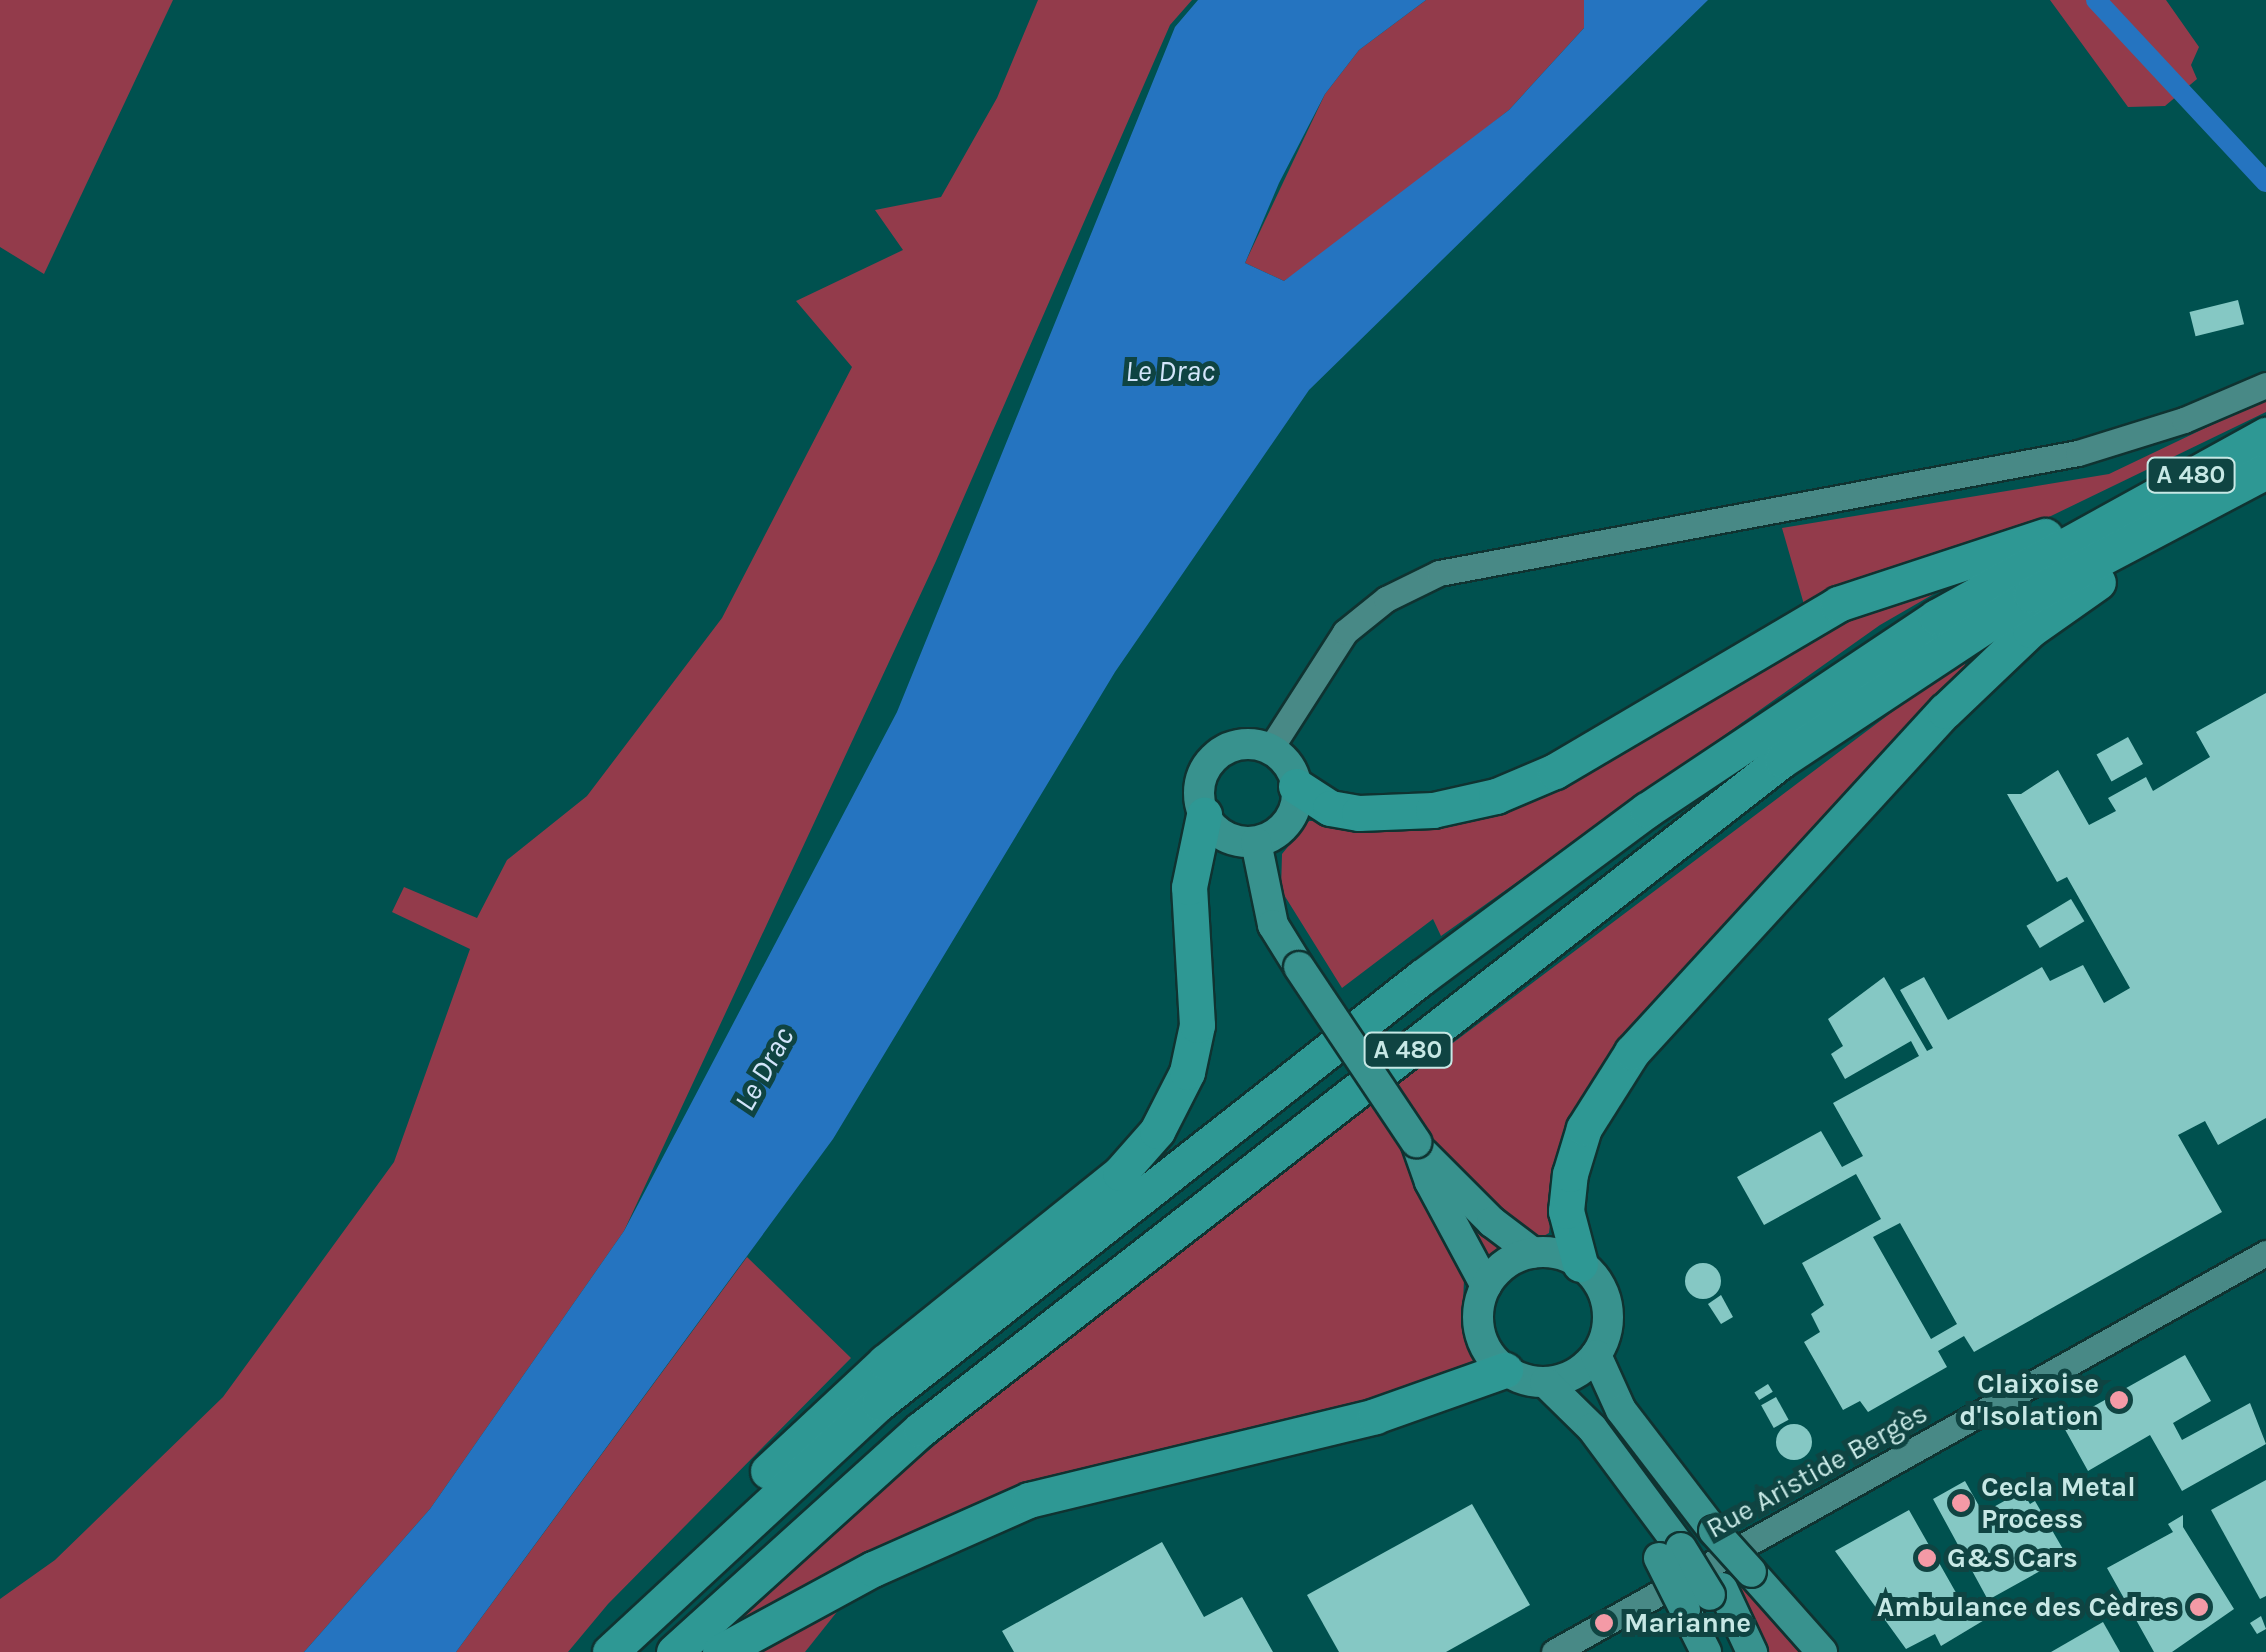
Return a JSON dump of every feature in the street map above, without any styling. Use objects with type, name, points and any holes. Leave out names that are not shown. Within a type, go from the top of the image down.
[{"type":"highway","name":"A 480","points":[[620,1642],[879,1404],[1422,977],[1828,684],[2116,515],[2266,435]]},
{"type":"highway","name":"A 480","points":[[674,1652],[920,1429],[1782,760],[2031,595],[2266,471]]},
{"type":"highway","points":[[1580,1264],[1566,1210],[1570,1174],[1584,1128],[1632,1052],[1996,660],[2190,512]]},
{"type":"highway","points":[[1296,786],[1330,808],[1359,813],[1433,810],[1496,796],[1555,770],[1838,604],[1986,557],[2081,517],[2116,515]]},
{"type":"highway","points":[[620,1642],[652,1588],[800,1440],[898,1351],[1095,1194],[1157,1131],[1186,1072],[1197,1024],[1189,887],[1204,815]]},
{"type":"highway","points":[[720,1652],[890,1561],[1029,1500],[1376,1416],[1505,1370]]},
{"type":"main road","points":[[1240,744],[1270,749],[1288,764],[1296,786],[1288,822],[1256,842],[1226,837],[1204,815],[1199,785],[1213,758],[1240,744]]},
{"type":"main road","points":[[1256,842],[1273,925],[1420,1148],[1492,1222],[1533,1252],[1580,1264],[1606,1301],[1608,1324],[1596,1356],[1574,1375],[1545,1382]]},
{"type":"main road","points":[[1420,1148],[1430,1182],[1486,1286]]},
{"type":"main road","points":[[1533,1252],[1506,1264],[1486,1286],[1480,1332],[1505,1370],[1545,1382],[1592,1428],[1687,1544],[1706,1598],[1751,1652]]},
{"type":"main road","points":[[1596,1356],[1645,1446],[1687,1544],[1706,1598],[1706,1652]]},
{"type":"main road","points":[[1687,1544],[1752,1572],[1822,1652]]},
{"type":"street","points":[[1270,749],[1345,632],[1386,600],[1439,573],[2078,453],[2184,420],[2266,385]]},
{"type":"street","name":"Rue Aristide Bergès","points":[[1554,1652],[2266,1253]]},
{"type":"shaded area","points":[[0,0],[173,0],[44,274],[0,247]]},
{"type":"shaded area","points":[[1038,0],[1192,0],[1170,25],[936,561],[624,1231],[430,1509],[304,1652],[0,1652],[0,1599],[55,1560],[223,1397],[394,1162],[470,949],[392,912],[404,887],[477,918],[507,860],[587,796],[722,618],[852,367],[796,301],[903,250],[875,210],[941,197],[997,98]]},
{"type":"shaded area","points":[[1426,0],[1584,0],[1584,28],[1509,110],[1338,245],[1284,281],[1245,263],[1325,94],[1359,50]]},
{"type":"shaded area","points":[[2050,0],[2166,0],[2199,47],[2191,65],[2197,79],[2165,106],[2128,107]]},
{"type":"shaded area","points":[[2266,399],[2266,412],[2051,516],[1805,608],[1782,528],[2109,474]]},
{"type":"shaded area","points":[[1951,584],[1880,625],[1441,936],[1433,919],[1342,988],[1281,890],[1282,854],[1309,821],[1390,821],[1492,808],[1861,602]]},
{"type":"shaded area","points":[[1961,660],[1973,673],[1653,1013],[1554,1189],[1549,1233],[1464,1280],[1462,1326],[1478,1367],[1374,1402],[1049,1479],[709,1648],[830,1533],[1076,1327]]},
{"type":"shaded area","points":[[747,1257],[851,1358],[608,1604],[568,1652],[456,1652]]},
{"type":"shaded area","points":[[1733,1565],[1809,1652],[1769,1652],[1726,1577]]},
{"type":"shaded area","points":[[840,1608],[805,1652],[746,1652],[762,1640]]},
{"type":"water","name":"Le Drac","points":[[1198,0],[1426,0],[1359,50],[1325,94],[1279,183],[1245,263],[1284,281],[1509,110],[1584,28],[1584,0],[1708,0],[1309,390],[1115,672],[833,1139],[456,1652],[304,1652],[430,1509],[624,1231],[897,712],[1175,27]]},
{"type":"building","points":[[2238,300],[2244,324],[2196,336],[2189,312]]},
{"type":"building","points":[[2266,693],[2266,1118],[2218,1145],[2205,1121],[2178,1135],[2222,1212],[1974,1352],[1964,1336],[1938,1351],[1947,1367],[1868,1412],[1860,1401],[1843,1410],[1804,1342],[1820,1332],[1811,1314],[1824,1305],[1802,1263],[1881,1219],[1856,1174],[1764,1225],[1737,1177],[1821,1131],[1842,1167],[1863,1156],[1833,1103],[1919,1056],[1911,1041],[1845,1079],[1831,1054],[1843,1046],[1828,1019],[1884,977],[1927,1051],[1933,1048],[1900,990],[1924,977],[1948,1020],[2042,967],[2050,981],[2083,965],[2104,1003],[2130,988],[2067,877],[2057,882],[2007,794],[2021,794],[2058,770],[2089,825],[2116,811],[2108,798],[2146,777],[2153,791],[2210,757],[2196,732]],"holes":[[[1900,1223],[1957,1324],[1931,1339],[1873,1237]]]},
{"type":"building","points":[[2128,737],[2143,764],[2112,782],[2097,754]]},
{"type":"building","points":[[2071,899],[2084,921],[2040,948],[2026,926]]},
{"type":"building","points":[[1703,1263],[1716,1268],[1721,1281],[1716,1294],[1703,1299],[1690,1294],[1685,1281],[1690,1268]]},
{"type":"building","points":[[1721,1295],[1733,1317],[1721,1324],[1708,1304]]},
{"type":"building","points":[[2185,1355],[2211,1401],[2173,1423],[2182,1440],[2250,1403],[2266,1444],[2182,1491],[2150,1435],[2088,1471],[2062,1424]]},
{"type":"building","points":[[1768,1384],[1773,1392],[1759,1400],[1754,1392]]},
{"type":"building","points":[[1776,1397],[1789,1420],[1774,1428],[1761,1405]]},
{"type":"building","points":[[1794,1424],[1807,1429],[1812,1442],[1807,1455],[1794,1460],[1781,1455],[1776,1442],[1781,1429]]},
{"type":"building","points":[[2266,1480],[2266,1596],[2260,1599],[2211,1510]]},
{"type":"building","points":[[1965,1481],[1983,1513],[2022,1491],[2030,1504],[2035,1501],[2067,1556],[1988,1600],[1933,1499]]},
{"type":"building","points":[[1472,1504],[1530,1605],[1446,1652],[1339,1652],[1307,1595]]},
{"type":"building","points":[[1909,1510],[1967,1612],[1979,1605],[1986,1619],[1941,1646],[1935,1634],[1906,1649],[1835,1551]]},
{"type":"building","points":[[2183,1515],[2183,1527],[2234,1609],[2172,1652],[2154,1652],[2107,1568],[2173,1532],[2168,1524]]},
{"type":"building","points":[[1162,1542],[1204,1617],[1242,1597],[1273,1652],[1014,1652],[1002,1631]]},
{"type":"building","points":[[2261,1616],[2266,1629],[2257,1634],[2250,1623]]},
{"type":"building","points":[[2103,1622],[2120,1652],[2051,1652]]},
{"type":"waterway","points":[[2096,0],[2266,182]]},
{"type":"place","name":"Claixoise d'Isolation","points":[[2119,1400]]},
{"type":"place","name":"Cecla Metal Process","points":[[1961,1503]]},
{"type":"place","name":"G&S Cars","points":[[1927,1558]]},
{"type":"place","name":"Ambulance des Cèdres","points":[[2199,1607]]},
{"type":"place","name":"Marianne","points":[[1604,1623]]}]
